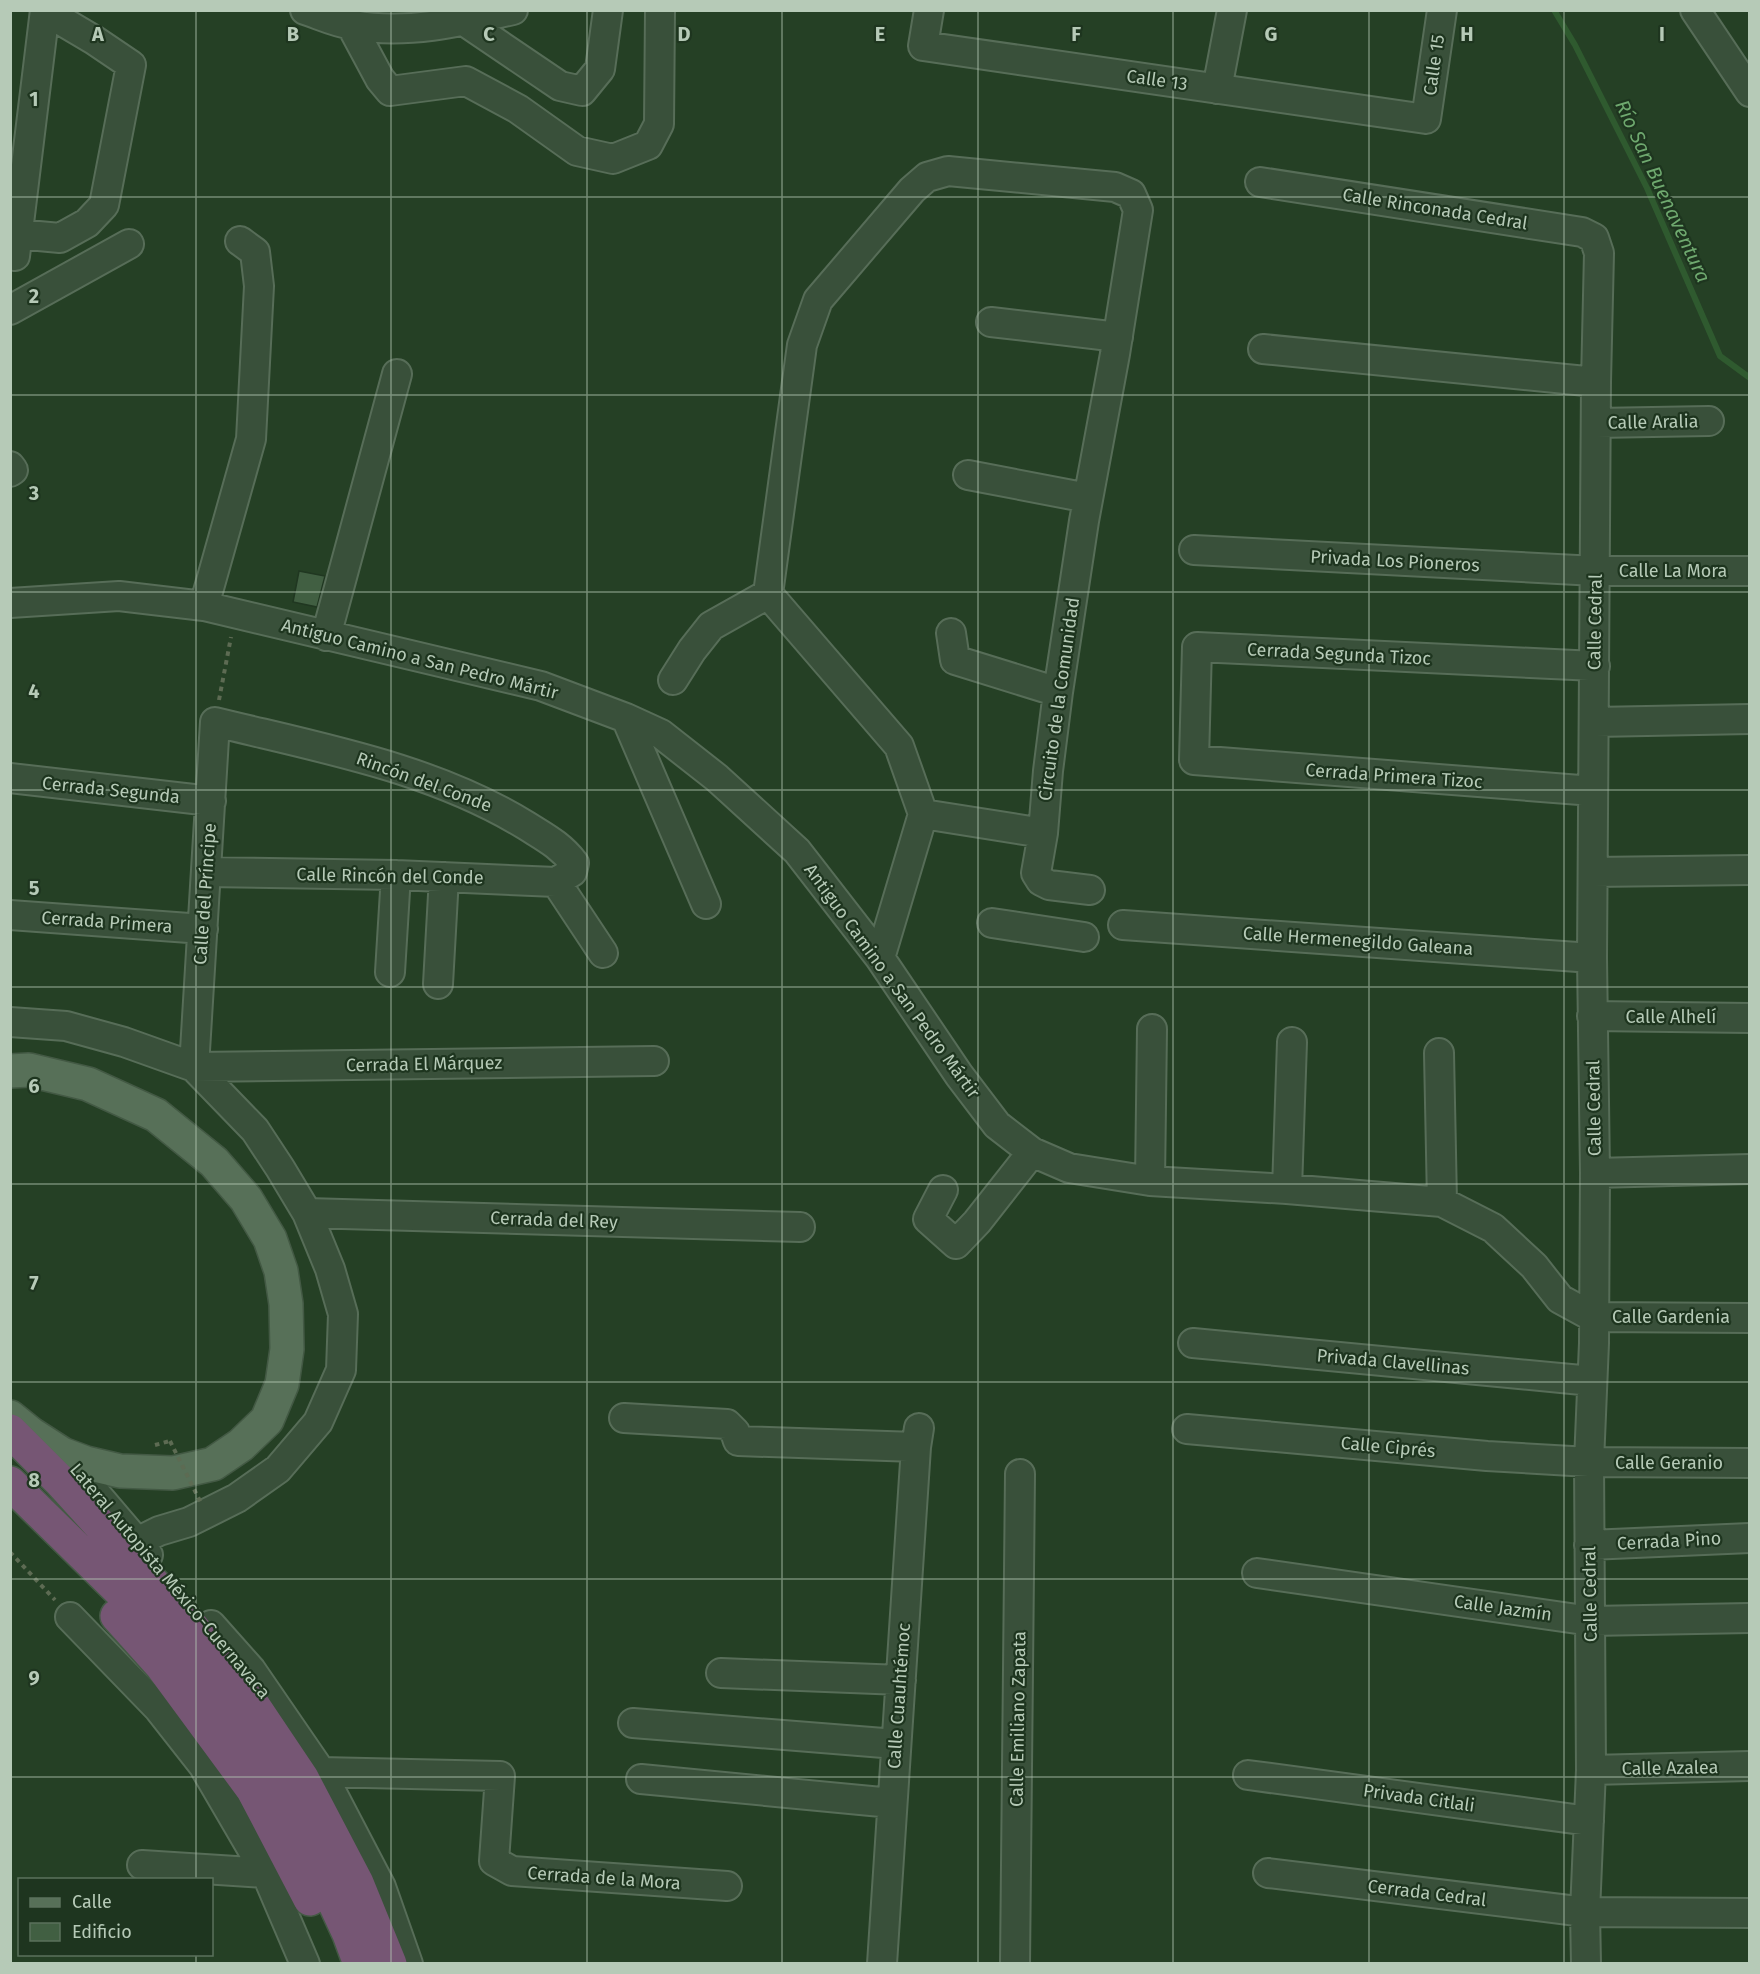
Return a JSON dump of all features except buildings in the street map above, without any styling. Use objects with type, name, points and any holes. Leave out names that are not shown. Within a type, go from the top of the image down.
[{"type":"highway","points":[[10,1431],[59,1480],[182,1615],[237,1682],[302,1778],[357,1883],[390,1964]]},
{"type":"highway","points":[[10,1447],[172,1623],[252,1726],[313,1823],[377,1964]]},
{"type":"highway","points":[[10,1483],[165,1635],[239,1728],[304,1836],[349,1934],[360,1964]]},
{"type":"highway","points":[[10,1500],[161,1665],[253,1790],[315,1908],[337,1964]]},
{"type":"main road","points":[[10,1071],[29,1070],[88,1083],[156,1115],[214,1162],[246,1199],[270,1239],[283,1282],[287,1349],[282,1384],[267,1420],[241,1445],[213,1464],[172,1473],[120,1471],[62,1454],[10,1417]]},
{"type":"street","points":[[304,10],[351,25],[386,29],[464,21],[513,10]]},
{"type":"street","points":[[464,21],[560,86],[582,91],[600,69],[608,10]]},
{"type":"street","points":[[351,25],[380,79],[390,91],[466,81],[518,109],[577,151],[613,159],[648,145],[659,124],[660,10]]},
{"type":"street","name":"Calle 13","points":[[929,10],[923,46],[1426,119]]},
{"type":"street","points":[[1217,89],[1232,10]]},
{"type":"street","name":"Calle 15","points":[[1426,119],[1442,10]]},
{"type":"street","points":[[1695,10],[1749,92]]},
{"type":"street","points":[[45,11],[131,65],[104,205],[87,223],[60,238],[16,245],[45,11]]},
{"type":"street","name":"Circuito de la Comunidad","points":[[768,594],[802,345],[818,300],[912,190],[927,177],[948,171],[1115,187],[1131,194],[1138,210],[1118,338],[1088,498],[1048,771],[1036,873],[1041,881],[1049,885]]},
{"type":"street","name":"Calle Rinconada Cedral","points":[[1260,182],[1582,232],[1594,238],[1599,252]]},
{"type":"street","points":[[204,606],[251,440],[259,286],[255,252],[240,241]]},
{"type":"street","points":[[10,310],[129,244]]},
{"type":"street","name":"Calle Cedral","points":[[1586,1964],[1585,1912],[1591,1770],[1589,1462],[1595,1173],[1592,958],[1599,252]]},
{"type":"street","points":[[991,322],[1118,338]]},
{"type":"street","points":[[1263,350],[1596,382]]},
{"type":"street","points":[[326,636],[397,374]]},
{"type":"street","name":"Calle Aralia","points":[[1596,423],[1709,421]]},
{"type":"street","points":[[10,466],[13,470],[10,472]]},
{"type":"street","points":[[968,475],[1088,498]]},
{"type":"street","name":"Privada Los Pioneros","points":[[1194,550],[1596,572]]},
{"type":"street","name":"Calle La Mora","points":[[1596,572],[1749,571]]},
{"type":"street","points":[[673,680],[711,626],[768,594],[899,746],[923,814],[880,958]]},
{"type":"street","name":"Antiguo Camino a San Pedro Mártir","points":[[10,603],[119,596],[204,606],[541,686],[626,718],[661,734],[717,778],[797,851],[880,958],[959,1076],[997,1125],[1032,1152],[1069,1168],[1150,1180],[1442,1202],[1493,1228],[1534,1266],[1560,1299],[1593,1317]]},
{"type":"street","points":[[951,633],[955,660],[1058,692]]},
{"type":"street","name":"Cerrada Segunda Tizoc","points":[[1194,760],[1197,647],[1595,666]]},
{"type":"street","points":[[626,718],[706,903]]},
{"type":"street","points":[[1594,722],[1749,719]]},
{"type":"street","name":"Calle del Príncipe","points":[[194,1067],[215,722]]},
{"type":"street","name":"Rincón del Conde","points":[[215,722],[383,763],[495,806],[563,849],[574,863],[564,877]]},
{"type":"street","name":"Cerrada Primera Tizoc","points":[[1194,760],[1593,790]]},
{"type":"street","name":"Cerrada Segunda","points":[[10,778],[211,801]]},
{"type":"street","points":[[923,814],[1042,833]]},
{"type":"street","points":[[1593,872],[1749,870]]},
{"type":"street","name":"Calle Rincón del Conde","points":[[206,872],[564,877]]},
{"type":"street","points":[[390,972],[396,875]]},
{"type":"street","points":[[438,984],[444,877]]},
{"type":"street","points":[[564,877],[603,953]]},
{"type":"street","points":[[1038,931],[1049,885],[1090,890]]},
{"type":"street","name":"Cerrada Primera","points":[[10,915],[203,929]]},
{"type":"street","points":[[992,923],[1084,937]]},
{"type":"street","name":"Calle Hermenegildo Galeana","points":[[1123,925],[1592,958]]},
{"type":"street","name":"Calle Alhelí","points":[[1592,1017],[1749,1018]]},
{"type":"street","points":[[10,1022],[66,1026],[124,1042],[194,1067],[255,1130],[307,1213],[330,1269],[343,1314],[341,1370],[318,1422],[278,1469],[237,1498],[189,1522],[159,1531],[137,1542]]},
{"type":"street","points":[[1150,1180],[1152,1029]]},
{"type":"street","points":[[1287,1189],[1292,1042]]},
{"type":"street","points":[[1439,1053],[1442,1202]]},
{"type":"street","name":"Cerrada El Márquez","points":[[194,1067],[654,1061]]},
{"type":"street","points":[[943,1190],[928,1219],[956,1244],[977,1222],[1032,1152]]},
{"type":"street","points":[[1595,1173],[1749,1169]]},
{"type":"street","name":"Cerrada del Rey","points":[[307,1213],[800,1227]]},
{"type":"street","name":"Calle Gardenia","points":[[1593,1317],[1749,1318]]},
{"type":"street","name":"Privada Clavellinas","points":[[1193,1343],[1592,1381]]},
{"type":"street","name":"Calle Cuauhtémoc","points":[[624,1419],[727,1424],[735,1432],[738,1441],[917,1437],[882,1964]]},
{"type":"street","name":"Calle Ciprés","points":[[1187,1429],[1487,1456],[1589,1462]]},
{"type":"street","name":"Lateral Autopista México-Cuernavaca","points":[[62,1454],[251,1670],[321,1772],[381,1887],[408,1964]]},
{"type":"street","name":"Calle Geranio","points":[[1589,1462],[1749,1463]]},
{"type":"street","name":"Calle Emiliano Zapata","points":[[1015,1964],[1020,1474]]},
{"type":"street","name":"Cerrada Pino","points":[[1589,1545],[1749,1538]]},
{"type":"street","name":"Calle Jazmín","points":[[1257,1573],[1591,1621],[1749,1618]]},
{"type":"street","points":[[70,1617],[159,1709],[203,1765],[266,1873],[305,1964]]},
{"type":"street","points":[[722,1672],[900,1680]]},
{"type":"street","points":[[633,1723],[896,1744]]},
{"type":"street","name":"Calle Azalea","points":[[1591,1770],[1749,1767]]},
{"type":"street","name":"Cerrada de la Mora","points":[[321,1772],[500,1776],[494,1861],[512,1871],[727,1886]]},
{"type":"street","name":"Privada Citlali","points":[[1248,1775],[1589,1821]]},
{"type":"street","points":[[641,1779],[892,1803]]},
{"type":"street","points":[[142,1865],[266,1873]]},
{"type":"street","name":"Cerrada Cedral","points":[[1268,1873],[1585,1912],[1749,1913]]},
{"type":"path","points":[[215,722],[235,613]]},
{"type":"path","points":[[170,1441],[202,1505]]},
{"type":"path","points":[[10,1552],[70,1617]]},
{"type":"waterway","name":"Río San Buenaventura","points":[[1554,10],[1575,45],[1647,188],[1720,356],[1750,378]]}]
